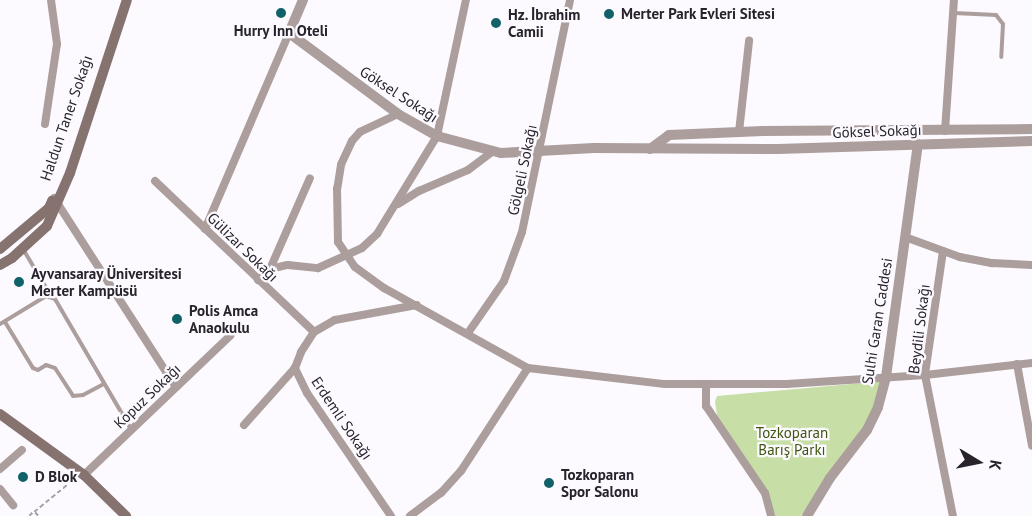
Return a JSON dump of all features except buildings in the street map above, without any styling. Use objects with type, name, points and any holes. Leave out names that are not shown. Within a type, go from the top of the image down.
[{"type":"main road","points":[[0,265],[47,226],[55,200],[70,173],[127,0]]},
{"type":"main road","name":"Haldun Taner Sokağı","points":[[0,249],[49,208],[55,200],[120,6]]},
{"type":"main road","points":[[0,414],[82,474],[126,516]]},
{"type":"street","points":[[45,124],[57,44],[51,0]]},
{"type":"street","points":[[204,229],[303,0]]},
{"type":"street","points":[[270,269],[288,265],[318,267],[362,248],[371,240],[437,136],[466,0]]},
{"type":"street","name":"Gölgeli Sokağı","points":[[468,333],[504,281],[522,232],[570,0]]},
{"type":"street","points":[[945,131],[954,0]]},
{"type":"street","name":"Göksel Sokağı","points":[[289,33],[398,114],[437,136],[493,151],[521,154],[594,148],[650,150],[1032,141]]},
{"type":"street","points":[[739,132],[749,41]]},
{"type":"street","points":[[398,114],[360,132],[352,141],[340,165],[338,242],[355,267],[384,288],[528,368],[665,384],[706,385],[824,383],[1032,363]]},
{"type":"street","name":"Göksel Sokağı","points":[[650,150],[669,135],[739,132],[1032,129]]},
{"type":"street","name":"Sulhi Garan Caddesi","points":[[807,516],[830,478],[867,430],[878,407],[886,377],[918,144]]},
{"type":"street","points":[[395,205],[419,191],[468,170],[493,151]]},
{"type":"street","points":[[258,280],[270,269],[310,177]]},
{"type":"street","name":"Gülizar Sokağı","points":[[155,181],[314,332]]},
{"type":"street","points":[[55,200],[176,387]]},
{"type":"street","points":[[905,237],[960,258],[992,263],[1032,265]]},
{"type":"street","name":"Beydili Sokağı","points":[[943,251],[925,375],[953,516]]},
{"type":"street","points":[[314,332],[335,320],[417,305]]},
{"type":"street","name":"Erdemli Sokağı","points":[[314,332],[301,352],[295,368],[307,393],[391,516]]},
{"type":"street","name":"Kopuz Sokağı","points":[[82,474],[230,336]]},
{"type":"street","points":[[1017,364],[1032,446]]},
{"type":"street","points":[[244,425],[295,368]]},
{"type":"street","points":[[410,516],[441,492],[461,471],[528,368]]},
{"type":"street","points":[[706,385],[706,406],[765,493],[771,516]]},
{"type":"street","points":[[0,469],[22,450]]},
{"type":"street","points":[[0,489],[13,505]]},
{"type":"lane","points":[[952,13],[996,15],[1002,24],[1001,57]]},
{"type":"lane","points":[[23,248],[51,296],[55,298],[131,430]]},
{"type":"lane","points":[[51,296],[46,296],[2,323],[33,368],[38,370],[46,365],[55,368],[73,396],[83,395],[104,384]]},
{"type":"path","points":[[29,516],[82,474]]},
{"type":"path","points":[[34,512],[38,516]]},
{"type":"green space","name":"Tozkoparan Barış Parkı","points":[[885,381],[878,407],[801,516],[773,516],[770,501],[729,440],[717,415],[715,402],[717,396]]},
{"type":"place","name":"Hurry Inn Oteli","points":[[281,13]]},
{"type":"place","name":"Merter Park Evleri Sitesi","points":[[609,14]]},
{"type":"place","name":"Hz. İbrahim Camii","points":[[496,23]]},
{"type":"place","name":"Ayvansaray Üniversitesi Merter Kampüsü","points":[[19,282]]},
{"type":"place","name":"Polis Amca Anaokulu","points":[[177,319]]},
{"type":"place","name":"D Blok","points":[[23,477]]},
{"type":"place","name":"Tozkoparan Spor Salonu","points":[[549,483]]}]
